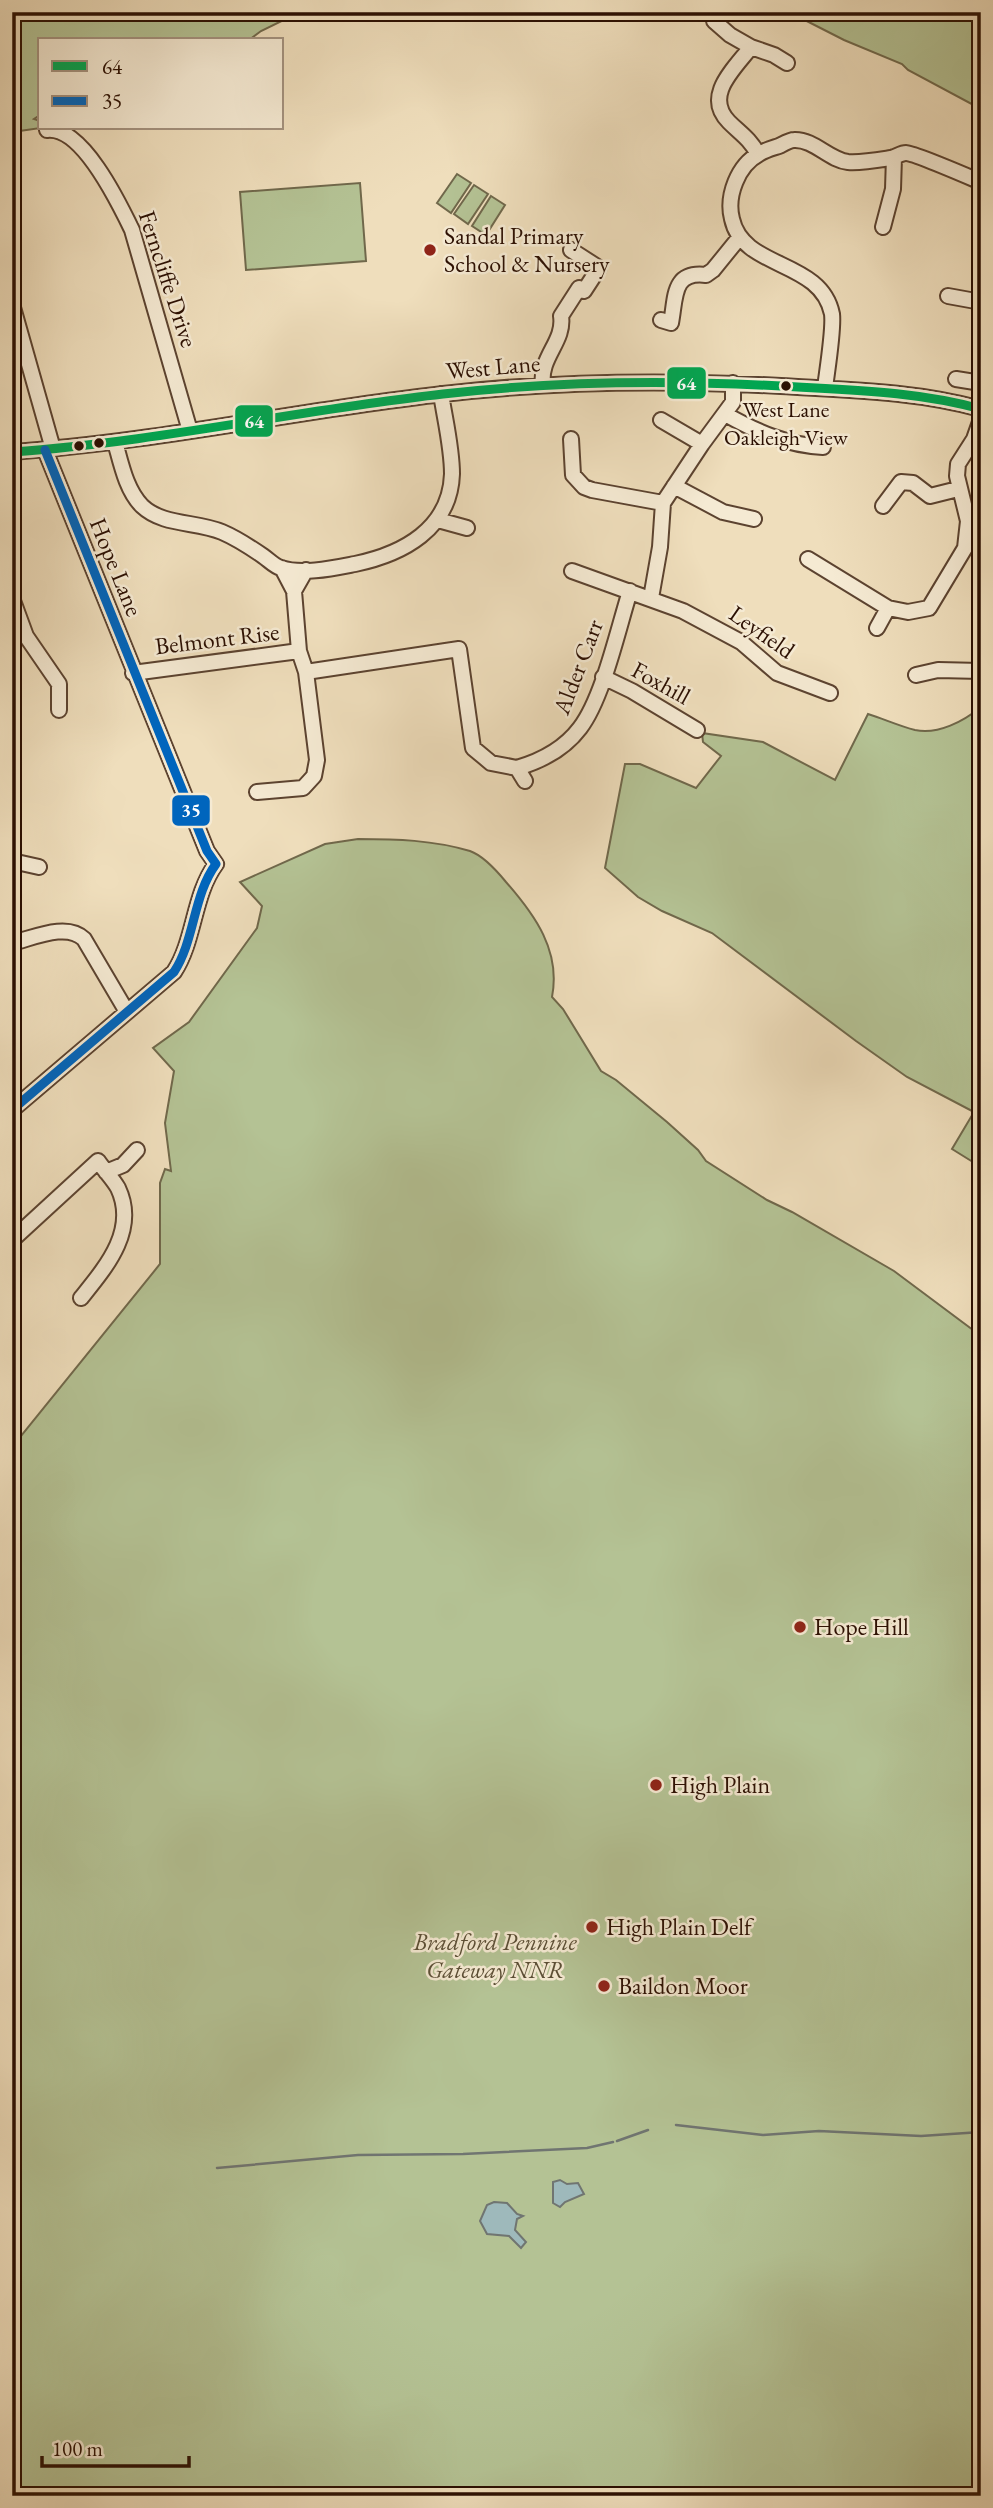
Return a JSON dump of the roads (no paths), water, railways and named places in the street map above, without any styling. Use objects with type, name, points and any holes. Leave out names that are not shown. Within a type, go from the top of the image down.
[{"type":"street","points":[[714,21],[730,35],[751,47],[775,55],[787,64]]},
{"type":"street","points":[[751,47],[719,89],[718,98],[719,109],[723,115],[749,138],[758,154]]},
{"type":"street","name":"Ferncliffe Drive","points":[[47,130],[61,132],[80,148],[118,201],[132,230],[190,431]]},
{"type":"street","points":[[825,388],[832,315],[827,300],[817,285],[804,275],[754,250],[740,238],[732,219],[730,201],[737,178],[744,167],[758,154],[794,140],[849,162],[908,153],[981,182]]},
{"type":"street","points":[[883,227],[893,189],[894,157]]},
{"type":"street","points":[[661,320],[671,323],[683,277],[691,273],[706,275],[740,238]]},
{"type":"street","points":[[543,384],[541,373],[563,327],[561,316],[579,288],[584,291],[599,268],[570,250]]},
{"type":"street","points":[[948,296],[981,302]]},
{"type":"street","name":"Hope Lane","points":[[12,304],[49,450],[133,673],[207,851],[216,864],[203,892],[178,965],[168,978],[12,1110]]},
{"type":"street","points":[[956,379],[981,383]]},
{"type":"street","name":"West Lane","points":[[12,452],[115,442],[441,394],[543,384],[682,381],[825,388],[931,397],[981,409]]},
{"type":"street","points":[[650,598],[660,547],[663,503],[733,402],[733,383]]},
{"type":"street","points":[[115,442],[131,491],[142,506],[162,519],[190,522],[218,531],[282,568],[306,570],[349,565],[386,556],[416,541],[438,520],[446,503],[452,474],[441,394]]},
{"type":"street","points":[[725,414],[772,438],[804,446],[823,447]]},
{"type":"street","points":[[808,559],[883,605],[914,612],[929,608],[965,548],[968,536],[965,504],[958,489],[958,464],[974,439],[981,419]]},
{"type":"street","points":[[661,420],[702,444]]},
{"type":"street","points":[[571,439],[573,475],[584,487],[663,503]]},
{"type":"street","points":[[883,506],[901,482],[913,483],[930,496],[958,489]]},
{"type":"street","points":[[674,486],[723,512],[754,519]]},
{"type":"street","points":[[438,520],[467,528]]},
{"type":"street","points":[[282,568],[294,592],[299,651]]},
{"type":"street","points":[[294,592],[306,570]]},
{"type":"street","name":"Leyfield","points":[[572,571],[683,611],[752,649],[777,673],[830,693]]},
{"type":"street","name":"Alder Carr","points":[[517,768],[554,752],[579,729],[590,712],[630,591]]},
{"type":"street","points":[[12,598],[26,636],[60,684],[60,710]]},
{"type":"street","points":[[877,628],[883,605]]},
{"type":"street","points":[[306,673],[459,649],[473,748],[491,763],[517,768],[525,781]]},
{"type":"street","name":"Belmont Rise","points":[[133,673],[299,651],[306,673],[317,760],[314,776],[303,788],[257,792]]},
{"type":"street","points":[[916,675],[937,670],[981,671]]},
{"type":"street","name":"Foxhill","points":[[603,677],[697,730]]},
{"type":"street","points":[[12,861],[39,867]]},
{"type":"street","points":[[12,943],[64,931],[78,933],[127,1012]]},
{"type":"street","points":[[12,1240],[102,1166],[123,1165],[137,1150]]},
{"type":"street","points":[[81,1298],[110,1261],[123,1230],[122,1201],[117,1187],[102,1166]]},
{"type":"water","points":[[560,2180],[567,2184],[578,2183],[584,2194],[560,2207],[553,2203],[553,2182]]},
{"type":"water","points":[[494,2202],[507,2203],[517,2214],[523,2216],[517,2219],[515,2230],[526,2242],[521,2248],[509,2236],[487,2234],[480,2221],[487,2205]]},
{"type":"waterway","points":[[676,2125],[763,2135],[819,2131],[921,2136],[981,2132]]},
{"type":"waterway","points":[[617,2141],[648,2130]]},
{"type":"waterway","points":[[217,2168],[358,2155],[463,2154],[587,2148],[613,2142]]},
{"type":"place","name":"Sandal Primary School & Nursery","points":[[430,250]]},
{"type":"place","name":"West Lane Oakleigh View","points":[[786,386]]},
{"type":"place","name":"Hope Hill","points":[[800,1627]]},
{"type":"place","name":"High Plain","points":[[656,1785]]},
{"type":"place","name":"High Plain Delf","points":[[592,1927]]},
{"type":"place","name":"Baildon Moor","points":[[604,1986]]},
{"type":"park label","name":"Bradford Pennine Gateway NNR","points":[[495,1956]]}]
